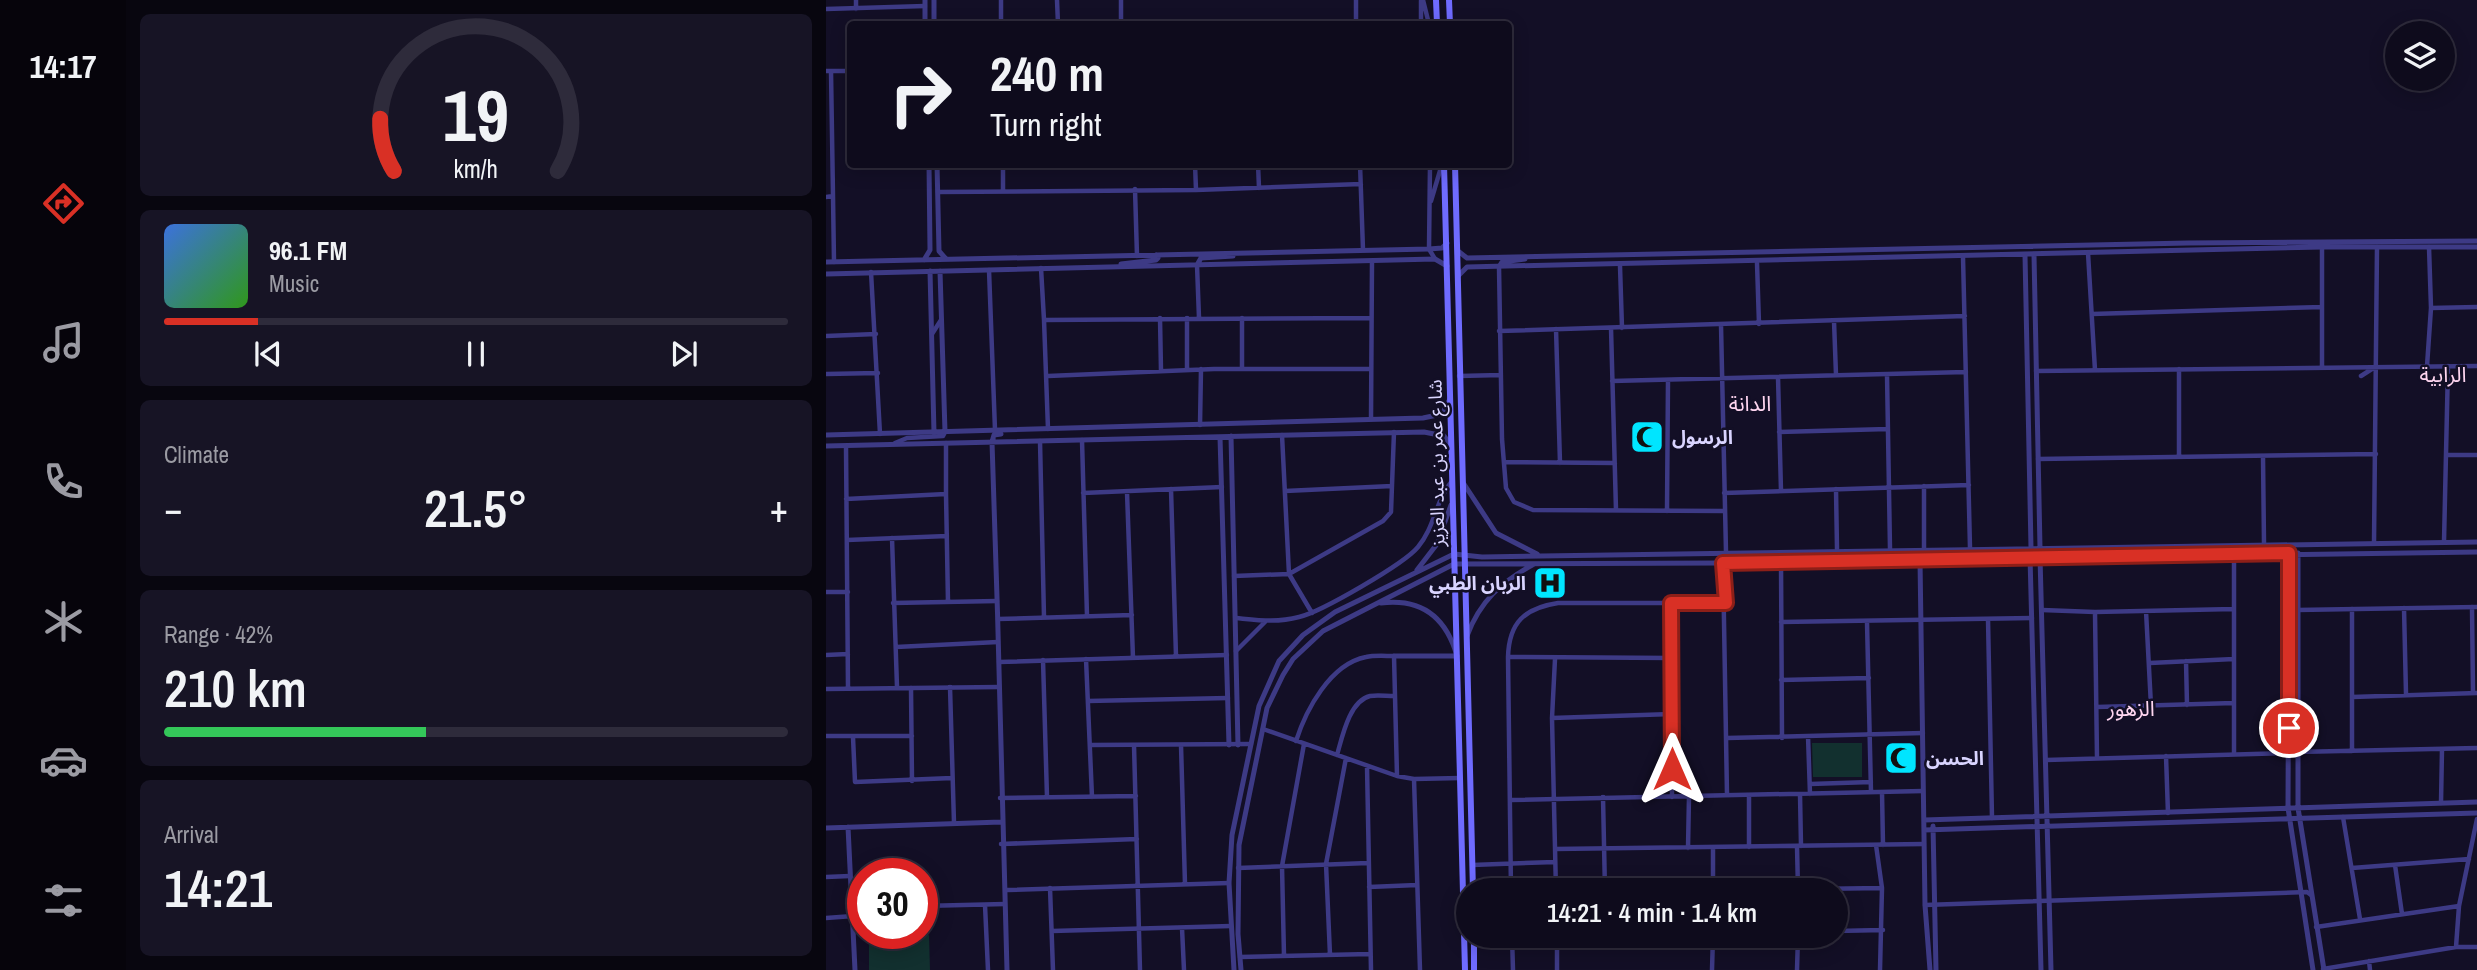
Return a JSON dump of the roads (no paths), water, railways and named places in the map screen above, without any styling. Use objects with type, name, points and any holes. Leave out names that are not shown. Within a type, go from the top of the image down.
[{"type":"main road","points":[[1436,0],[1437,21]]},
{"type":"main road","points":[[1449,0],[1450,21]]},
{"type":"main road","name":"شارع عمر بن عبد العزيز","points":[[1443,168],[1449,269],[1465,970]]},
{"type":"main road","name":"شارع عمر بن عبد العزيز","points":[[1455,168],[1472,878]]},
{"type":"main road","points":[[1474,948],[1474,970]]},
{"type":"street","points":[[856,0],[856,9]]},
{"type":"street","points":[[934,0],[934,21]]},
{"type":"street","points":[[1001,0],[1001,21]]},
{"type":"street","points":[[1057,0],[1058,21]]},
{"type":"street","points":[[1121,0],[1121,21]]},
{"type":"street","points":[[1356,0],[1356,21]]},
{"type":"street","points":[[1421,21],[1422,0]]},
{"type":"street","points":[[1422,0],[1428,21]]},
{"type":"street","points":[[826,9],[925,3],[925,21]]},
{"type":"street","points":[[834,262],[829,71],[847,71]]},
{"type":"street","points":[[923,261],[929,256],[930,246],[929,168]]},
{"type":"street","points":[[937,168],[939,246],[940,254],[948,260]]},
{"type":"street","points":[[1003,168],[1003,191]]},
{"type":"street","points":[[1195,168],[1196,190]]},
{"type":"street","points":[[1258,168],[1259,188]]},
{"type":"street","points":[[1360,168],[1363,250]]},
{"type":"street","points":[[1430,168],[1429,249],[1435,259]]},
{"type":"street","points":[[1429,206],[1442,168]]},
{"type":"street","points":[[938,192],[1196,190],[1361,184]]},
{"type":"street","points":[[1135,189],[1137,256]]},
{"type":"street","points":[[826,197],[834,196]]},
{"type":"street","points":[[826,262],[1429,249],[1442,248],[1447,240]]},
{"type":"street","points":[[1458,251],[1467,258],[2026,246],[2477,241]]},
{"type":"street","points":[[930,246],[935,251],[939,246]]},
{"type":"street","points":[[2026,246],[2029,255],[2036,371],[2040,548]]},
{"type":"street","points":[[2322,247],[2322,368]]},
{"type":"street","points":[[1458,276],[1467,267],[1757,263],[2322,247],[2477,247]]},
{"type":"street","points":[[2374,543],[2377,247]]},
{"type":"street","points":[[2427,366],[2431,308],[2429,247]]},
{"type":"street","points":[[1199,318],[1197,265],[1201,258],[1246,253]]},
{"type":"street","points":[[2088,253],[2095,370]]},
{"type":"street","points":[[1112,266],[1131,261],[1156,260],[1158,257],[1155,255]]},
{"type":"street","points":[[2029,255],[2031,548]]},
{"type":"street","points":[[1535,257],[1500,262],[1499,267],[1504,462],[1506,488],[1514,502],[1533,510],[1724,511]]},
{"type":"street","points":[[1963,257],[1970,548]]},
{"type":"street","points":[[826,274],[1435,259],[1443,261],[1449,269]]},
{"type":"street","points":[[1371,419],[1372,261]]},
{"type":"street","points":[[1757,263],[1759,324]]},
{"type":"street","points":[[1620,266],[1622,328]]},
{"type":"street","points":[[1041,268],[1048,376],[1048,430]]},
{"type":"street","points":[[989,270],[995,431]]},
{"type":"street","points":[[930,271],[934,433]]},
{"type":"street","points":[[891,444],[907,438],[943,436],[945,432],[940,271]]},
{"type":"street","points":[[871,272],[880,434]]},
{"type":"street","points":[[2092,314],[2322,307]]},
{"type":"street","points":[[2431,308],[2477,307]]},
{"type":"street","points":[[1499,331],[1721,326],[1965,316]]},
{"type":"street","points":[[1160,318],[1161,371]]},
{"type":"street","points":[[1186,370],[1187,318]]},
{"type":"street","points":[[1242,318],[1242,369]]},
{"type":"street","points":[[1044,320],[1371,318]]},
{"type":"street","points":[[932,334],[942,320]]},
{"type":"street","points":[[1834,321],[1836,375]]},
{"type":"street","points":[[1721,326],[1726,552]]},
{"type":"street","points":[[1611,328],[1616,510]]},
{"type":"street","points":[[1556,329],[1560,463]]},
{"type":"street","points":[[826,336],[876,334]]},
{"type":"street","points":[[2444,542],[2448,366]]},
{"type":"street","points":[[2036,371],[2477,366]]},
{"type":"street","points":[[2361,376],[2376,367]]},
{"type":"street","points":[[1048,376],[1200,369],[1371,369]]},
{"type":"street","points":[[1200,369],[1200,427]]},
{"type":"street","points":[[2179,369],[2179,457]]},
{"type":"street","points":[[1612,381],[1966,372]]},
{"type":"street","points":[[826,374],[878,373]]},
{"type":"street","points":[[1887,374],[1890,549],[1886,555],[1889,560]]},
{"type":"street","points":[[1459,376],[1501,375]]},
{"type":"street","points":[[1778,377],[1781,491]]},
{"type":"street","points":[[1667,511],[1668,380]]},
{"type":"street","points":[[826,435],[1200,427],[1434,416],[1443,414],[1450,399]]},
{"type":"street","points":[[1433,432],[1436,425],[1434,416]]},
{"type":"street","points":[[1779,432],[1888,429]]},
{"type":"street","points":[[1007,970],[1007,890],[1001,844],[992,442],[998,434],[1023,434],[1030,430]]},
{"type":"street","points":[[1234,576],[1289,573],[1383,521],[1391,512],[1394,432]]},
{"type":"street","points":[[826,446],[1433,432],[1444,436],[1451,446]]},
{"type":"street","points":[[1282,435],[1289,573],[1312,613]]},
{"type":"street","points":[[1231,436],[1238,745]]},
{"type":"street","points":[[1220,437],[1229,745]]},
{"type":"street","points":[[1082,440],[1087,616]]},
{"type":"street","points":[[1040,441],[1044,617]]},
{"type":"street","points":[[946,443],[948,602]]},
{"type":"street","points":[[846,446],[848,688]]},
{"type":"street","points":[[2038,459],[2376,454]]},
{"type":"street","points":[[2446,455],[2477,455]]},
{"type":"street","points":[[2263,456],[2264,544]]},
{"type":"street","points":[[1504,462],[1615,463]]},
{"type":"street","points":[[1236,618],[1265,622],[1312,613],[1399,565],[1419,546],[1437,500],[1452,481]]},
{"type":"street","points":[[1464,485],[1496,533],[1539,559]]},
{"type":"street","points":[[1724,493],[1969,485]]},
{"type":"street","points":[[1285,491],[1392,486]]},
{"type":"street","points":[[1924,486],[1924,548]]},
{"type":"street","points":[[1083,493],[1222,487]]},
{"type":"street","points":[[1171,489],[1176,656]]},
{"type":"street","points":[[1836,489],[1837,549]]},
{"type":"street","points":[[1127,492],[1133,658]]},
{"type":"street","points":[[1415,573],[1445,528],[1453,492]]},
{"type":"street","points":[[846,499],[946,494]]},
{"type":"street","points":[[847,540],[947,536]]},
{"type":"street","points":[[892,538],[897,687]]},
{"type":"street","points":[[1241,970],[1238,868],[1245,810],[1274,692],[1293,659],[1323,631],[1454,564],[1837,549],[2477,542]]},
{"type":"street","points":[[1866,560],[1872,554],[1870,549]]},
{"type":"street","points":[[1234,970],[1229,883],[1232,835],[1263,691],[1289,648],[1335,612],[1454,554],[1539,559],[1723,563],[2477,551]]},
{"type":"street","points":[[2289,553],[2293,753],[2298,808],[2322,970],[2456,947],[2477,947]]},
{"type":"street","points":[[2298,553],[2293,753],[2288,808],[2313,970]]},
{"type":"street","points":[[2234,554],[2234,754]]},
{"type":"street","points":[[2030,557],[2040,970]]},
{"type":"street","points":[[2040,557],[2051,970]]},
{"type":"street","points":[[1467,636],[1476,614],[1493,591],[1539,559]]},
{"type":"street","points":[[1920,560],[1925,905],[1930,970]]},
{"type":"street","points":[[1781,562],[1782,737]]},
{"type":"street","points":[[1723,563],[1726,603],[1727,795]]},
{"type":"street","points":[[826,592],[848,592]]},
{"type":"street","points":[[893,603],[997,601]]},
{"type":"street","points":[[1296,741],[1302,724],[1335,675],[1364,657],[1457,656],[1451,636],[1428,609],[1395,601],[1374,605]]},
{"type":"street","points":[[1511,878],[1508,657],[1513,629],[1536,606],[1558,603],[1726,603]]},
{"type":"street","points":[[1671,603],[1672,797]]},
{"type":"street","points":[[2297,610],[2475,607],[2475,693],[2352,697]]},
{"type":"street","points":[[2404,608],[2406,694]]},
{"type":"street","points":[[2042,610],[2095,612],[2234,609]]},
{"type":"street","points":[[2352,609],[2352,751]]},
{"type":"street","points":[[2146,611],[2151,706]]},
{"type":"street","points":[[2095,612],[2097,758]]},
{"type":"street","points":[[998,619],[1132,615]]},
{"type":"street","points":[[1781,622],[2032,618]]},
{"type":"street","points":[[1988,619],[1994,818],[1990,828]]},
{"type":"street","points":[[1867,621],[1871,792]]},
{"type":"street","points":[[1236,651],[1265,622]]},
{"type":"street","points":[[896,647],[998,642]]},
{"type":"street","points":[[826,655],[848,654]]},
{"type":"street","points":[[999,662],[1227,655]]},
{"type":"street","points":[[1394,656],[1397,776]]},
{"type":"street","points":[[1508,657],[1671,658]]},
{"type":"street","points":[[1086,659],[1092,797]]},
{"type":"street","points":[[1555,659],[1552,718],[1556,878]]},
{"type":"street","points":[[2150,663],[2234,659]]},
{"type":"street","points":[[1043,660],[1047,797]]},
{"type":"street","points":[[2186,661],[2188,705]]},
{"type":"street","points":[[1781,680],[1869,678]]},
{"type":"street","points":[[950,687],[954,823]]},
{"type":"street","points":[[826,689],[999,687]]},
{"type":"street","points":[[911,688],[912,781]]},
{"type":"street","points":[[1337,755],[1349,718],[1362,701],[1368,696],[1394,695]]},
{"type":"street","points":[[1088,701],[1228,698]]},
{"type":"street","points":[[2096,707],[2234,704]]},
{"type":"street","points":[[1552,718],[1672,714]]},
{"type":"street","points":[[1263,729],[1397,776],[1414,779],[1460,778]]},
{"type":"street","points":[[1727,738],[1923,733]]},
{"type":"street","points":[[826,736],[912,736]]},
{"type":"street","points":[[1808,736],[1810,793]]},
{"type":"street","points":[[853,737],[855,782],[953,778]]},
{"type":"street","points":[[1090,745],[1251,744]]},
{"type":"street","points":[[1284,956],[1282,866],[1304,744]]},
{"type":"street","points":[[1134,745],[1140,970]]},
{"type":"street","points":[[1181,745],[1185,884]]},
{"type":"street","points":[[2441,803],[2442,748]]},
{"type":"street","points":[[2046,760],[2477,748]]},
{"type":"street","points":[[2166,756],[2168,813]]},
{"type":"street","points":[[1330,955],[1326,864],[1346,758]]},
{"type":"street","points":[[1367,766],[1371,970]]},
{"type":"street","points":[[1414,779],[1420,970]]},
{"type":"street","points":[[1810,784],[1871,782]]},
{"type":"street","points":[[1510,800],[1923,791]]},
{"type":"street","points":[[1882,792],[1883,845]]},
{"type":"street","points":[[1798,878],[1800,794]]},
{"type":"street","points":[[1749,795],[1749,847]]},
{"type":"street","points":[[1000,798],[1136,796]]},
{"type":"street","points":[[1688,848],[1689,796]]},
{"type":"street","points":[[1603,797],[1604,878]]},
{"type":"street","points":[[1924,820],[2477,802]]},
{"type":"street","points":[[1924,830],[2477,813]]},
{"type":"street","points":[[2343,817],[2360,919]]},
{"type":"street","points":[[2456,947],[2459,906],[2477,819]]},
{"type":"street","points":[[1933,820],[1936,970]]},
{"type":"street","points":[[826,828],[1001,822]]},
{"type":"street","points":[[848,827],[849,858]]},
{"type":"street","points":[[1001,844],[1137,839]]},
{"type":"street","points":[[1555,849],[1924,844]]},
{"type":"street","points":[[1876,845],[1882,888],[1880,970]]},
{"type":"street","points":[[1713,847],[1713,878]]},
{"type":"street","points":[[2351,868],[2469,859]]},
{"type":"street","points":[[1472,866],[1555,862]]},
{"type":"street","points":[[1238,868],[1368,863]]},
{"type":"street","points":[[2395,865],[2402,914]]},
{"type":"street","points":[[826,877],[847,876]]},
{"type":"street","points":[[1007,890],[1229,883]]},
{"type":"street","points":[[1369,887],[1418,885]]},
{"type":"street","points":[[1051,888],[1053,970]]},
{"type":"street","points":[[1848,889],[1882,888]]},
{"type":"street","points":[[1925,905],[2308,892],[2312,896]]},
{"type":"street","points":[[938,906],[1005,904]]},
{"type":"street","points":[[985,905],[988,970]]},
{"type":"street","points":[[2316,927],[2459,906]]},
{"type":"street","points":[[826,918],[847,914]]},
{"type":"street","points":[[1052,931],[1231,926]]},
{"type":"street","points":[[1182,928],[1184,970]]},
{"type":"street","points":[[1848,931],[1883,930]]},
{"type":"street","points":[[1512,948],[1513,970]]},
{"type":"street","points":[[1556,948],[1557,970]]},
{"type":"street","points":[[1712,970],[1713,948]]},
{"type":"street","points":[[1797,970],[1798,948]]},
{"type":"street","points":[[854,949],[855,970]]},
{"type":"street","points":[[1240,957],[1370,954]]},
{"type":"street","points":[[2369,961],[2370,970]]},
{"type":"place","name":"الرسول","points":[[1647,437]]},
{"type":"place","name":"الربان الطبي","points":[[1550,583]]},
{"type":"place","name":"الحسن","points":[[1901,758]]},
{"type":"district","name":"الرابية","points":[[2443,375]]},
{"type":"district","name":"الدانة","points":[[1750,404]]},
{"type":"district","name":"الزهور","points":[[2131,709]]}]
